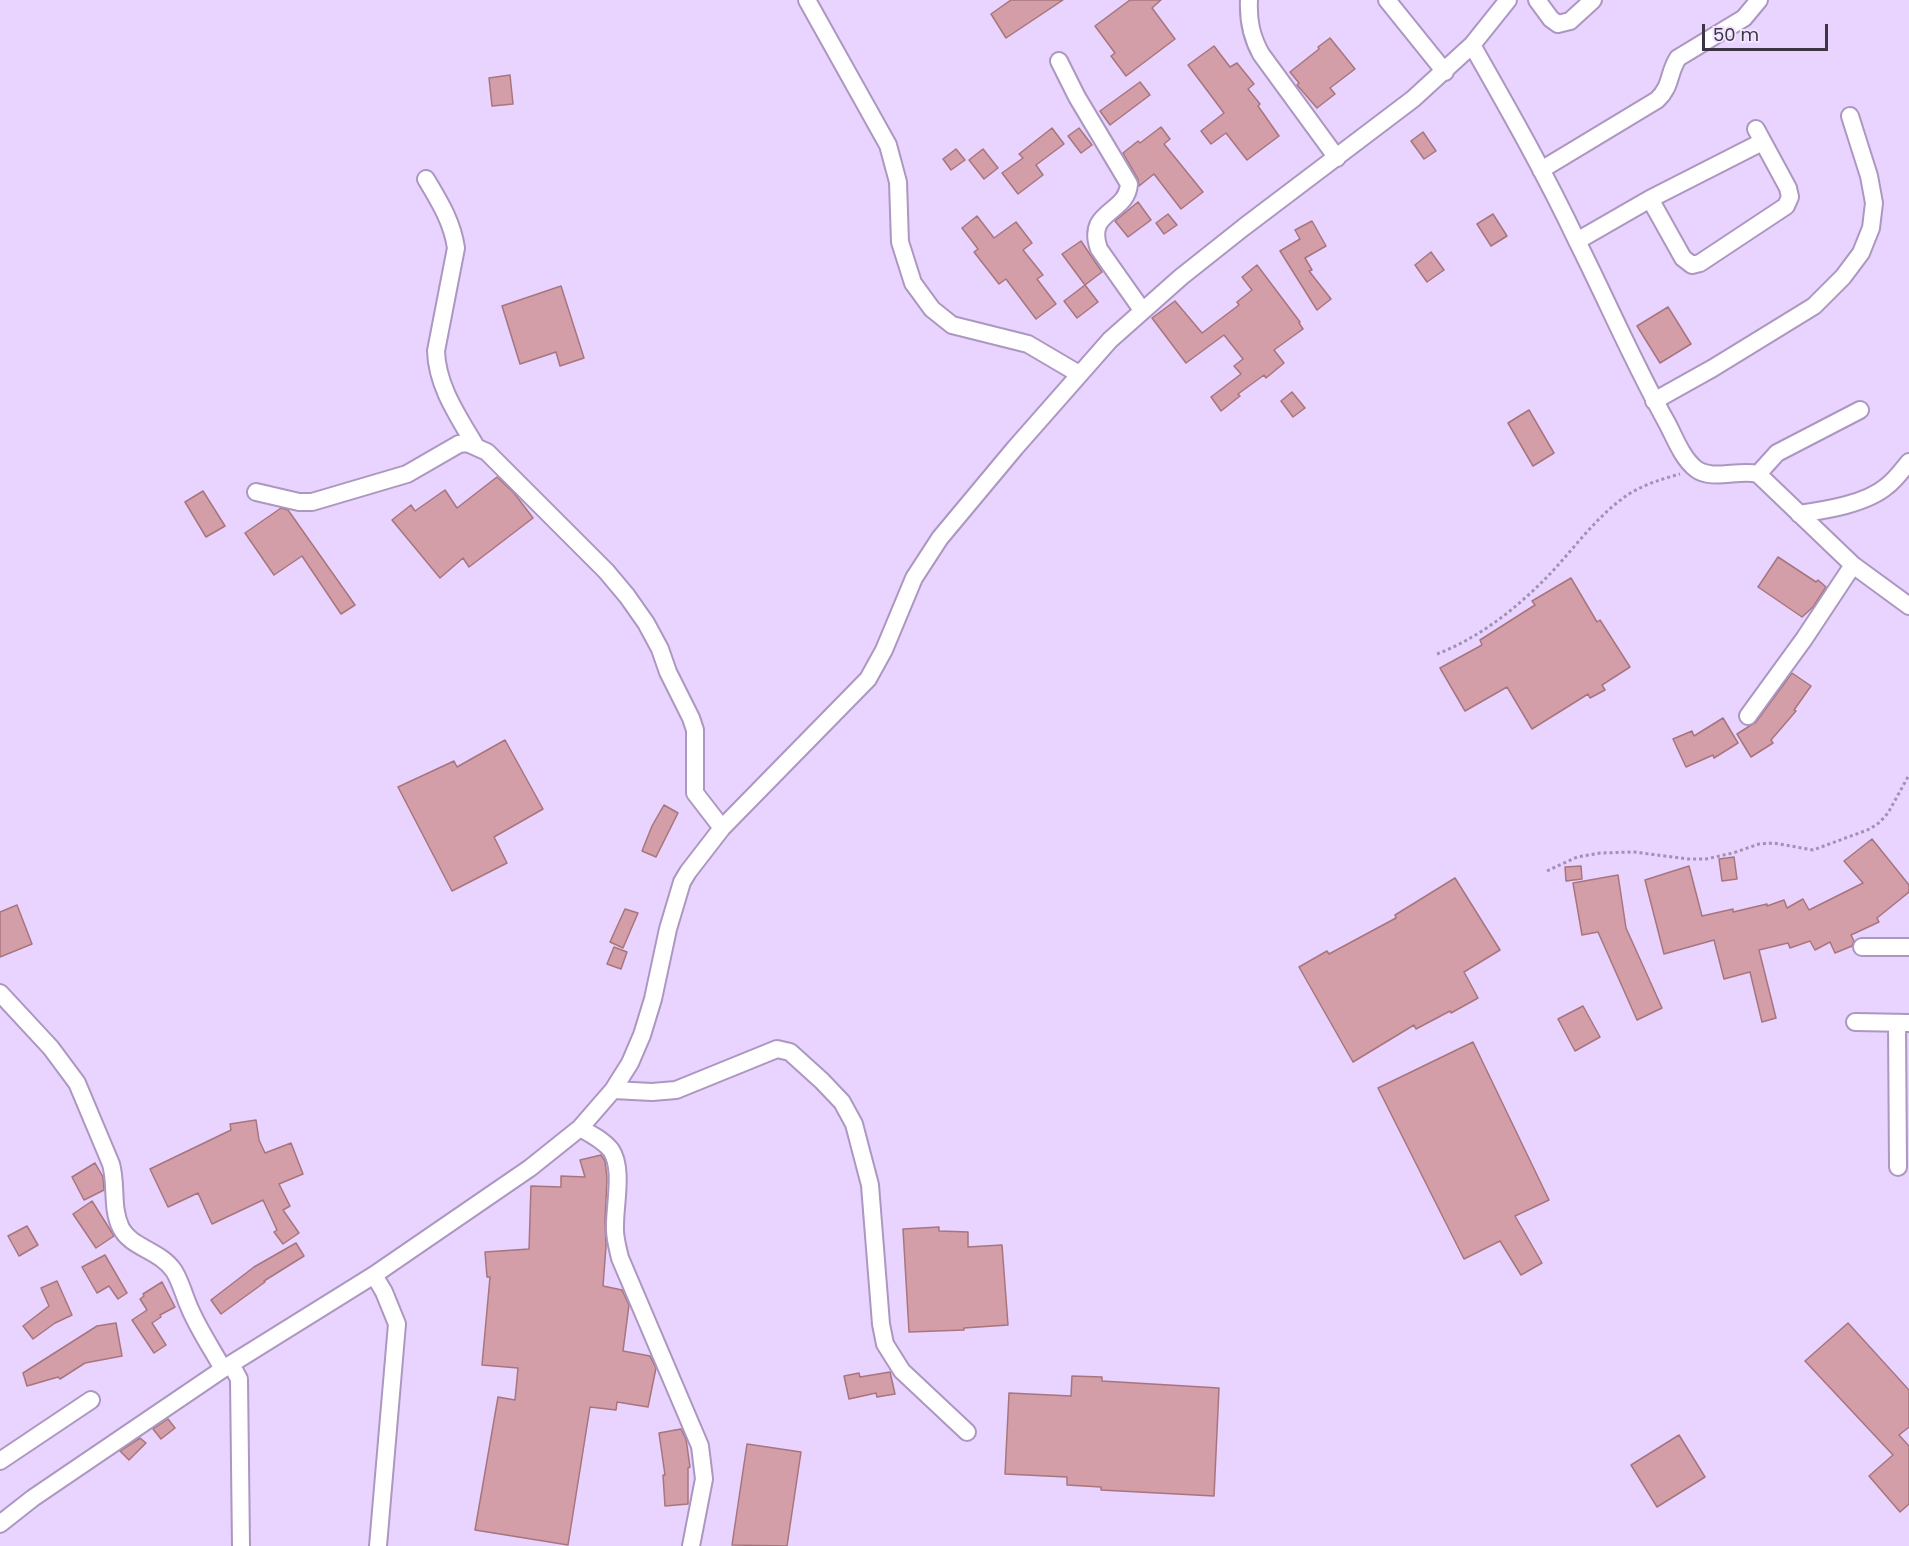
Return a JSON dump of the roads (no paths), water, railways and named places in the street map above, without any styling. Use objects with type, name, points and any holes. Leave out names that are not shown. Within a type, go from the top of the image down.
[{"type":"street","points":[[807,0],[888,144],[898,182],[900,242],[913,283],[932,309],[952,325],[1028,344],[1078,374]]},
{"type":"street","points":[[1249,0],[1253,39],[1261,54],[1337,158]]},
{"type":"street","points":[[1387,0],[1440,67]]},
{"type":"street","points":[[0,1524],[33,1498],[227,1367],[374,1275],[530,1168],[580,1128],[613,1090],[630,1063],[648,1018],[668,929],[682,882],[695,860],[722,828],[867,679],[885,651],[922,563],[965,507],[1078,374],[1142,310],[1244,227],[1413,99],[1440,67],[1472,45],[1508,0]]},
{"type":"street","points":[[1537,0],[1551,19],[1558,24],[1570,21],[1593,0]]},
{"type":"street","points":[[1541,170],[1657,100],[1668,88],[1678,58],[1739,22],[1760,0]]},
{"type":"street","points":[[1472,45],[1541,170],[1654,401],[1686,457],[1696,469],[1706,474],[1742,472],[1758,474],[1853,565],[1909,606]]},
{"type":"street","points":[[1059,61],[1077,97],[1129,184],[1122,201],[1101,219],[1096,228],[1095,238],[1099,249],[1142,310]]},
{"type":"street","points":[[1654,401],[1814,306],[1843,277],[1861,253],[1871,228],[1874,203],[1869,176],[1850,116]]},
{"type":"street","points":[[1577,241],[1759,136],[1788,188],[1790,197],[1786,206],[1700,263],[1692,265],[1683,258],[1650,199]]},
{"type":"street","points":[[426,179],[444,209],[454,235],[456,248],[436,351],[437,368],[452,406],[475,445]]},
{"type":"street","points":[[1758,474],[1781,450],[1860,410]]},
{"type":"street","points":[[256,492],[299,502],[326,500],[407,474],[459,444],[475,445],[487,452],[606,571],[646,623],[660,649],[695,730],[695,793],[722,828]]},
{"type":"street","points":[[1799,514],[1837,507],[1886,488],[1909,462]]},
{"type":"street","points":[[1748,716],[1804,639],[1853,565]]},
{"type":"street","points":[[1862,947],[1909,947]]},
{"type":"street","points":[[0,993],[51,1048],[76,1083],[111,1164],[119,1224],[130,1239],[156,1253],[174,1271],[197,1323],[227,1367],[239,1379],[241,1546]]},
{"type":"street","points":[[1855,1022],[1903,1023],[1898,1167]]},
{"type":"street","points":[[613,1090],[652,1092],[676,1090],[777,1050],[790,1052],[822,1082],[849,1113],[870,1185],[881,1324],[885,1344],[902,1371],[967,1432]]},
{"type":"street","points":[[580,1128],[603,1141],[612,1151],[616,1161],[615,1230],[620,1258],[700,1446],[704,1479],[691,1546]]},
{"type":"street","points":[[374,1275],[397,1324],[378,1546]]},
{"type":"street","points":[[0,1461],[91,1400]]}]
